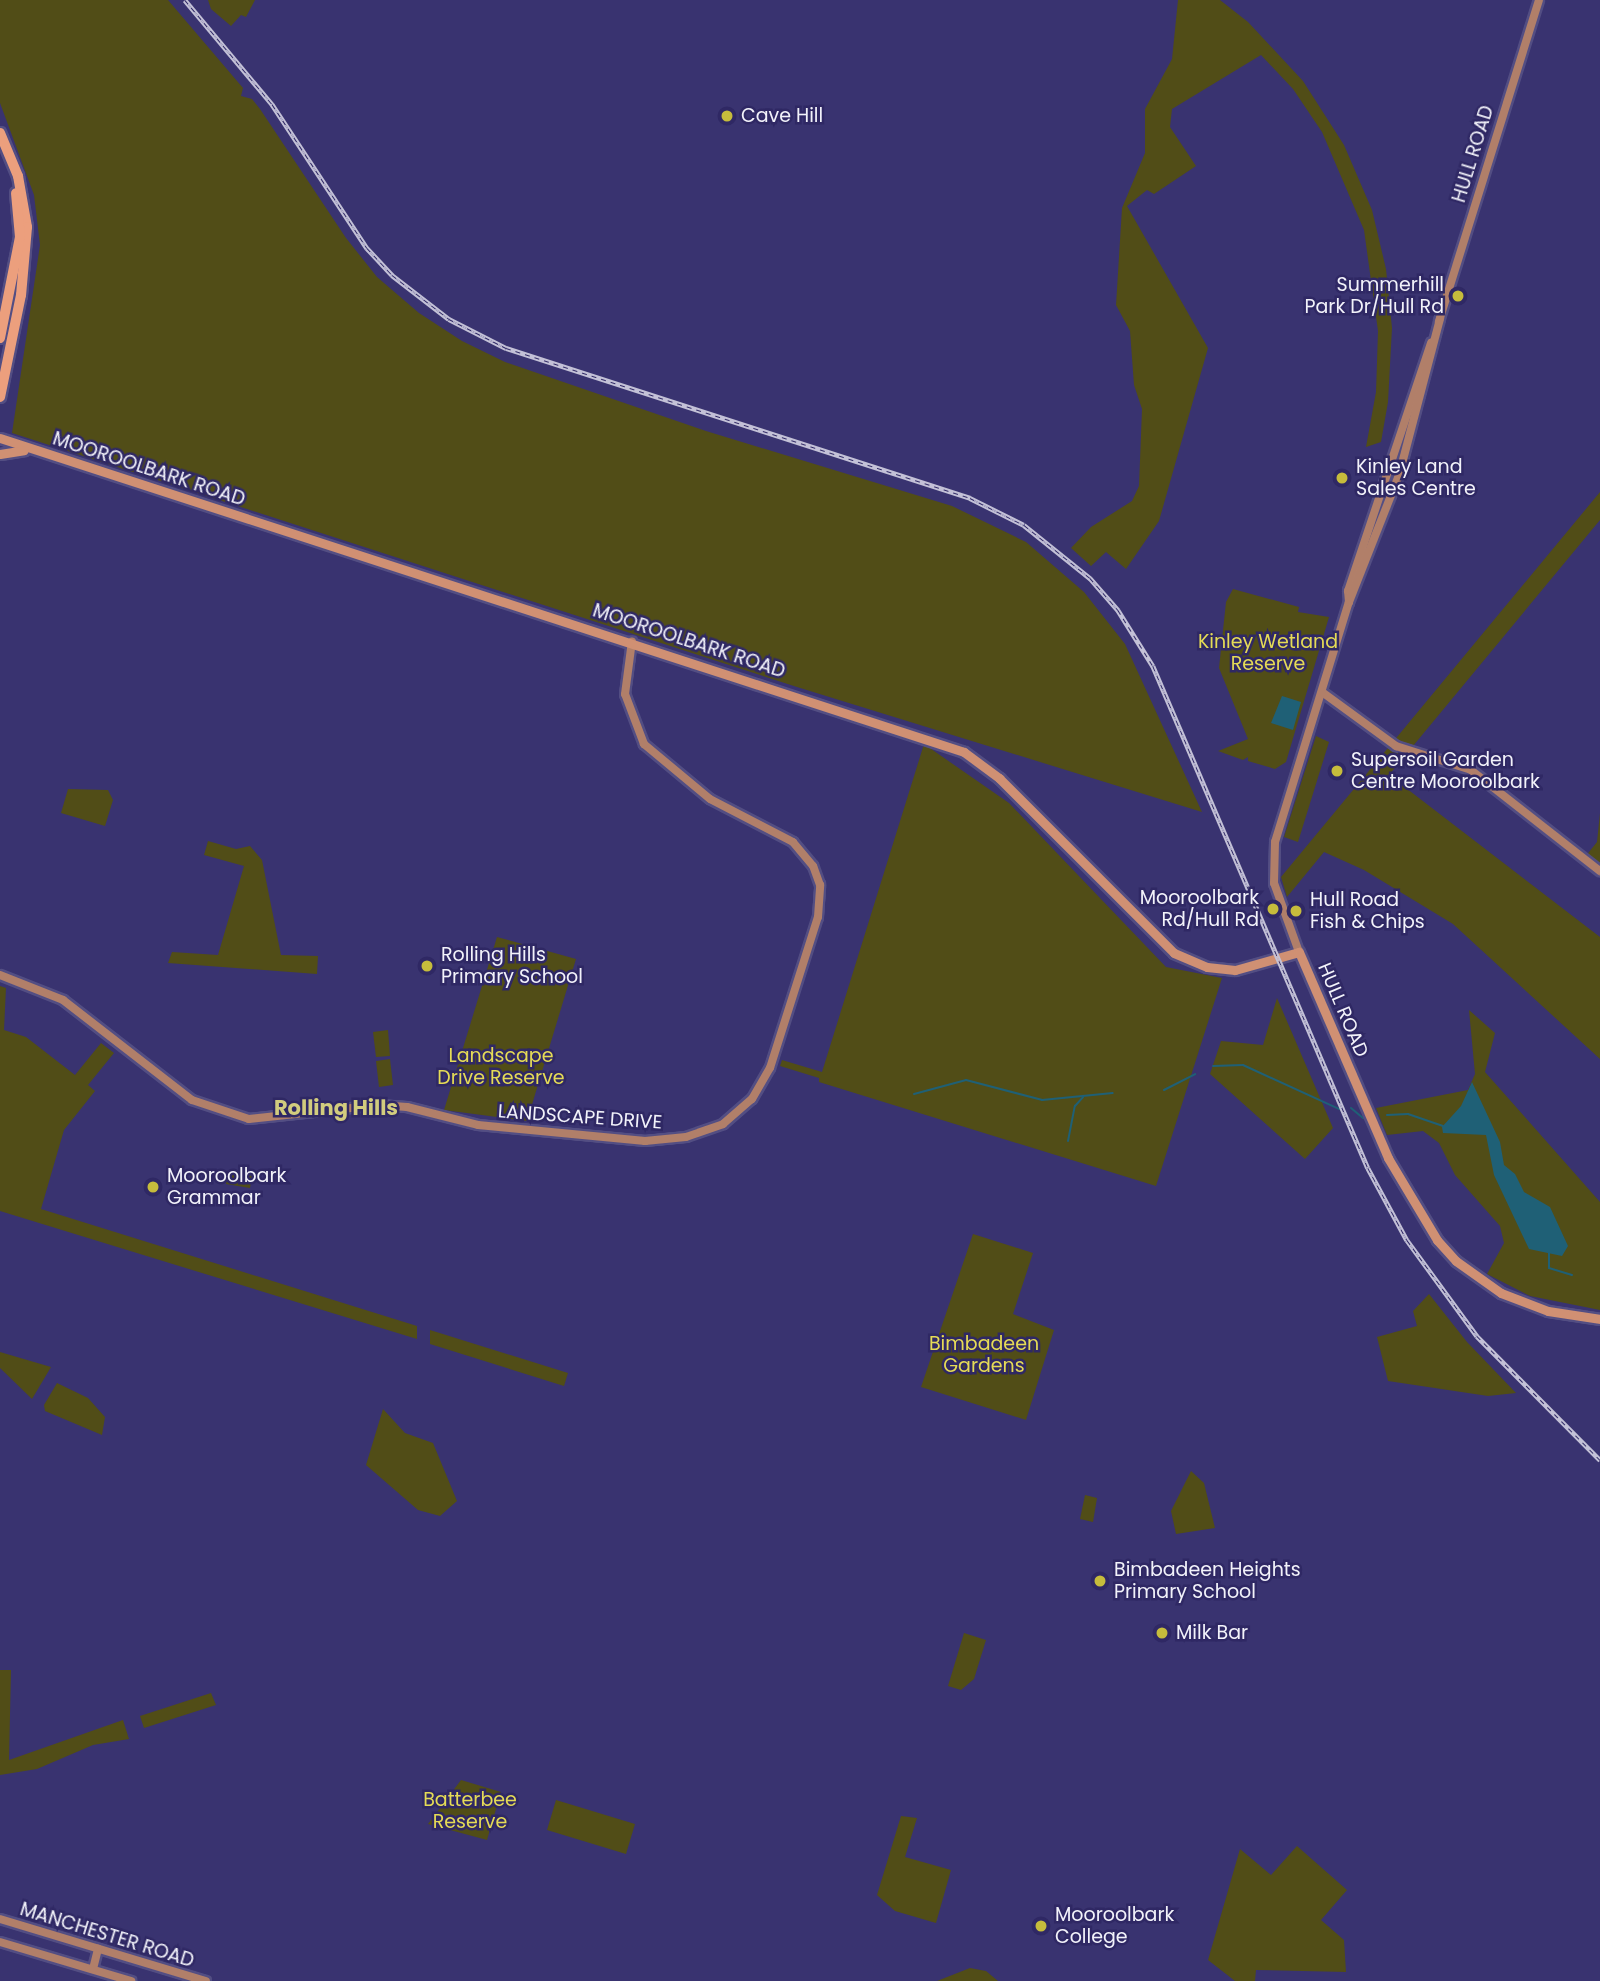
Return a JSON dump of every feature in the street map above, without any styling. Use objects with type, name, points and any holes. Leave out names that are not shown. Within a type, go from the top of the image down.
[{"type":"highway","points":[[0,133],[26,209],[27,250],[0,397]]},
{"type":"highway","points":[[0,338],[20,237],[8,151]]},
{"type":"main road","name":"MOOROOLBARK ROAD","points":[[0,438],[36,452],[632,641],[964,752],[999,778],[1151,934],[1187,960],[1244,970],[1299,952]]},
{"type":"main road","points":[[0,454],[13,449],[36,452]]},
{"type":"main road","name":"HULL ROAD","points":[[1299,952],[1388,1158],[1437,1240],[1456,1261],[1501,1293],[1548,1311],[1600,1319]]},
{"type":"street","name":"HULL ROAD","points":[[1299,952],[1278,899],[1273,859],[1349,602],[1395,484],[1440,319],[1539,0]]},
{"type":"street","name":"LANDSCAPE DRIVE","points":[[0,975],[63,1000],[192,1100],[249,1119],[275,1119],[337,1108],[407,1107],[478,1125],[645,1141],[686,1137],[723,1124],[752,1099],[770,1068],[818,917],[820,885],[813,866],[793,842],[710,799],[656,759],[644,744],[625,694],[632,641]]},
{"type":"street","points":[[1322,692],[1395,746],[1471,770],[1600,871]]},
{"type":"street","name":"MANCHESTER ROAD","points":[[0,1919],[205,1981]]},
{"type":"street","name":"MANCHESTER ROAD","points":[[0,1942],[131,1981]]},
{"type":"street","points":[[93,1969],[98,1949]]},
{"type":"green space","points":[[0,0],[168,0],[243,88],[241,96],[252,99],[260,109],[346,238],[377,277],[419,313],[462,341],[505,362],[706,431],[952,506],[1026,542],[1084,592],[1125,644],[1202,812],[797,687],[12,433],[40,245],[34,195],[0,103]]},
{"type":"green space","points":[[208,0],[255,0],[246,17],[241,15],[231,26],[211,9]]},
{"type":"green space","points":[[1178,0],[1220,0],[1248,22],[1303,81],[1344,145],[1372,210],[1386,269],[1392,328],[1388,402],[1381,442],[1366,447],[1376,392],[1378,331],[1364,230],[1322,132],[1293,89],[1261,55],[1172,109],[1170,127],[1196,166],[1154,194],[1147,190],[1127,206],[1208,348],[1159,521],[1126,569],[1106,552],[1091,566],[1071,548],[1091,527],[1132,501],[1139,486],[1142,409],[1134,385],[1130,331],[1116,305],[1122,208],[1145,153],[1145,109],[1172,59]]},
{"type":"green space","points":[[1600,492],[1600,520],[1389,775],[1600,937],[1600,1059],[1453,924],[1364,870],[1324,852],[1287,897],[1281,877]]},
{"type":"green space","name":"Kinley Wetland Reserve","points":[[1233,589],[1299,607],[1298,612],[1329,617],[1286,762],[1275,769],[1248,761],[1248,757],[1243,760],[1218,751],[1248,739],[1219,668],[1226,602]]},
{"type":"green space","points":[[1316,736],[1329,742],[1298,842],[1284,837]]},
{"type":"green space","points":[[924,744],[1009,803],[1166,967],[1222,978],[1156,1186],[819,1082],[819,1078],[780,1066],[782,1060],[822,1072]]},
{"type":"green space","points":[[68,789],[108,790],[113,800],[105,826],[61,813]]},
{"type":"green space","points":[[1600,813],[1600,868],[1585,857],[1597,842]]},
{"type":"green space","points":[[208,841],[236,849],[250,846],[262,860],[281,955],[318,956],[317,974],[168,963],[172,952],[218,955],[244,866],[204,855]]},
{"type":"green space","name":"Landscape Drive Reserve","points":[[497,937],[576,959],[527,1121],[444,1110]]},
{"type":"green space","points":[[0,986],[6,988],[4,1030],[26,1037],[75,1075],[101,1043],[114,1053],[88,1085],[95,1091],[64,1130],[41,1209],[417,1326],[417,1339],[0,1211]]},
{"type":"green space","points":[[1277,998],[1333,1128],[1305,1159],[1210,1074],[1221,1041],[1263,1045]]},
{"type":"green space","points":[[1469,1010],[1495,1033],[1485,1072],[1600,1202],[1600,1310],[1530,1296],[1487,1274],[1504,1243],[1500,1226],[1455,1175],[1439,1143],[1423,1131],[1387,1135],[1376,1108],[1468,1090],[1475,1074]]},
{"type":"green space","points":[[388,1030],[390,1056],[376,1057],[373,1032]]},
{"type":"green space","points":[[390,1059],[393,1085],[379,1087],[376,1061]]},
{"type":"green space","points":[[228,1171],[252,1176],[250,1188],[226,1184]]},
{"type":"green space","name":"Bimbadeen Gardens","points":[[973,1234],[1033,1253],[1013,1314],[1054,1330],[1026,1420],[921,1387]]},
{"type":"green space","points":[[1429,1294],[1467,1342],[1516,1393],[1488,1396],[1388,1381],[1377,1337],[1417,1326],[1413,1311]]},
{"type":"green space","points":[[430,1330],[568,1373],[564,1386],[430,1344]]},
{"type":"green space","points":[[0,1352],[51,1367],[32,1399],[0,1368]]},
{"type":"green space","points":[[57,1383],[88,1398],[105,1417],[102,1435],[45,1411],[44,1405]]},
{"type":"green space","points":[[383,1409],[405,1433],[433,1443],[457,1501],[440,1516],[418,1510],[366,1465]]},
{"type":"green space","points":[[1191,1471],[1204,1483],[1215,1528],[1176,1534],[1171,1511]]},
{"type":"green space","points":[[1085,1495],[1097,1498],[1093,1522],[1080,1519]]},
{"type":"green space","points":[[964,1633],[986,1640],[974,1679],[961,1690],[948,1686]]},
{"type":"green space","points":[[0,1670],[11,1670],[9,1760],[123,1720],[129,1739],[93,1745],[37,1769],[0,1775]]},
{"type":"green space","points":[[211,1693],[216,1705],[144,1728],[140,1716]]},
{"type":"green space","name":"Batterbee Reserve","points":[[461,1780],[501,1792],[487,1840],[428,1824]]},
{"type":"green space","points":[[556,1800],[635,1824],[626,1854],[547,1830]]},
{"type":"green space","points":[[901,1816],[917,1818],[905,1857],[951,1870],[936,1923],[895,1911],[877,1895]]},
{"type":"green space","points":[[1297,1846],[1347,1890],[1321,1920],[1344,1940],[1346,1972],[1256,1970],[1255,1981],[1235,1981],[1208,1960],[1240,1849],[1271,1875]]},
{"type":"green space","points":[[970,1968],[986,1971],[998,1981],[937,1981]]},
{"type":"water","points":[[1282,696],[1301,702],[1293,730],[1271,723]]},
{"type":"water","points":[[1472,1082],[1500,1142],[1504,1165],[1515,1174],[1524,1192],[1550,1207],[1568,1246],[1562,1256],[1529,1249],[1494,1175],[1486,1135],[1443,1133],[1442,1127],[1461,1106]]},
{"type":"waterway","points":[[1213,1066],[1243,1065],[1339,1109]]},
{"type":"waterway","points":[[1164,1090],[1195,1074]]},
{"type":"waterway","points":[[914,1094],[966,1080],[1042,1100],[1113,1093]]},
{"type":"waterway","points":[[1068,1141],[1075,1106],[1083,1097]]},
{"type":"waterway","points":[[1351,1108],[1363,1118]]},
{"type":"waterway","points":[[1387,1115],[1408,1114],[1443,1126]]},
{"type":"waterway","points":[[1549,1253],[1549,1268],[1572,1275]]},
{"type":"railway","points":[[185,0],[272,104],[367,248],[392,275],[449,319],[506,348],[970,498],[1024,525],[1090,578],[1118,610],[1153,666],[1368,1168],[1407,1240],[1477,1336],[1600,1460]]},
{"type":"place","name":"Cave Hill","points":[[727,116]]},
{"type":"place","name":"Summerhill Park Dr/Hull Rd","points":[[1458,296]]},
{"type":"place","name":"Kinley Land Sales Centre","points":[[1342,478]]},
{"type":"place","name":"Supersoil Garden Centre Mooroolbark","points":[[1337,771]]},
{"type":"place","name":"Mooroolbark Rd/Hull Rd","points":[[1273,909]]},
{"type":"place","name":"Hull Road Fish & Chips","points":[[1296,911]]},
{"type":"place","name":"Rolling Hills Primary School","points":[[427,966]]},
{"type":"place","name":"Mooroolbark Grammar","points":[[153,1187]]},
{"type":"place","name":"Bimbadeen Heights Primary School","points":[[1100,1581]]},
{"type":"place","name":"Milk Bar","points":[[1162,1633]]},
{"type":"place","name":"Mooroolbark College","points":[[1041,1926]]},
{"type":"district","name":"Rolling Hills","points":[[336,1108]]}]
